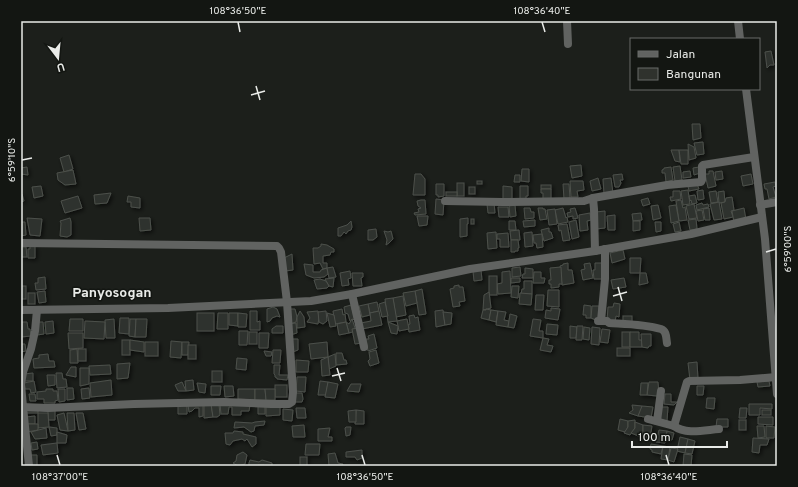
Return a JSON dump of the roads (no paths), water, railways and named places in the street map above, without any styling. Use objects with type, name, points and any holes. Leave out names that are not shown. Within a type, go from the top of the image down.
[{"type":"street","points":[[567,21],[568,44]]},
{"type":"street","points":[[738,21],[740,38]]},
{"type":"street","points":[[746,90],[765,239],[777,394]]},
{"type":"street","points":[[445,201],[584,201],[593,198],[667,185],[701,182],[703,165],[754,157]]},
{"type":"street","points":[[593,198],[596,250]]},
{"type":"street","points":[[760,205],[777,202]]},
{"type":"street","points":[[21,310],[168,308],[311,301],[352,294],[470,269],[605,249],[691,234],[762,217]]},
{"type":"street","points":[[21,243],[277,246],[281,252],[287,302],[293,392],[291,403],[271,404],[224,402],[48,408],[22,407]]},
{"type":"street","points":[[605,249],[605,279],[600,321],[641,324],[661,329],[665,332],[667,343]]},
{"type":"street","points":[[352,294],[364,347]]},
{"type":"street","points":[[30,466],[22,407],[21,384],[23,372],[31,349],[38,310]]},
{"type":"street","points":[[674,426],[687,382],[689,381],[740,380],[776,377]]},
{"type":"street","points":[[657,421],[661,391]]},
{"type":"street","points":[[648,419],[688,431],[719,429]]},
{"type":"district","name":"Panyosogan","points":[[112,293]]}]
